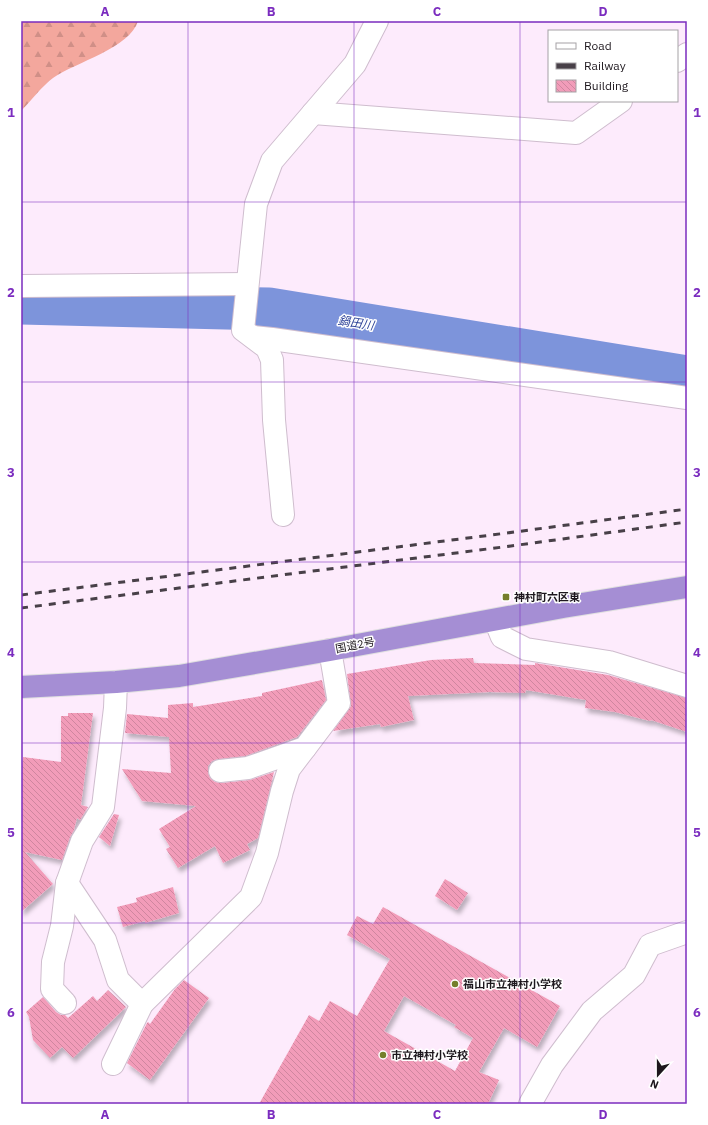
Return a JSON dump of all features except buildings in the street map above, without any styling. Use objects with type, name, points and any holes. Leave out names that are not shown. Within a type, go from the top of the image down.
[{"type":"highway","name":"国道2号","points":[[21,687],[116,682],[179,676],[563,607],[687,587]]},
{"type":"street","points":[[248,334],[247,287],[256,204],[272,161],[355,64],[377,21]]},
{"type":"street","points":[[678,60],[687,54]]},
{"type":"street","points":[[313,113],[576,133],[620,102]]},
{"type":"street","points":[[21,286],[247,287]]},
{"type":"street","points":[[248,334],[280,340],[687,398]]},
{"type":"street","points":[[248,334],[267,348],[272,360],[274,420],[283,515]]},
{"type":"street","points":[[495,620],[502,637],[526,649],[609,662],[687,686]]},
{"type":"street","points":[[113,1064],[142,1004],[251,897],[267,853],[289,769],[340,703],[330,650]]},
{"type":"street","points":[[65,1003],[52,989],[53,962],[62,926],[68,883],[82,841],[103,807],[116,682]]},
{"type":"street","points":[[220,771],[248,768],[305,748]]},
{"type":"street","points":[[68,883],[105,940],[118,980],[142,1004]]},
{"type":"street","points":[[530,1104],[552,1065],[592,1011],[634,975],[650,945],[687,932]]},
{"type":"green space","points":[[21,21],[138,21],[133,31],[114,47],[63,72],[49,81],[21,111]]},
{"type":"waterway","name":"鍋田川","points":[[21,303],[269,309],[687,377]]},
{"type":"railway","points":[[21,595],[687,509]]},
{"type":"railway","points":[[21,608],[511,546],[687,522]]},
{"type":"place","name":"神村町六区東","points":[[506,597]]},
{"type":"place","name":"福山市立神村小学校","points":[[455,984]]},
{"type":"place","name":"市立神村小学校","points":[[383,1055]]}]
